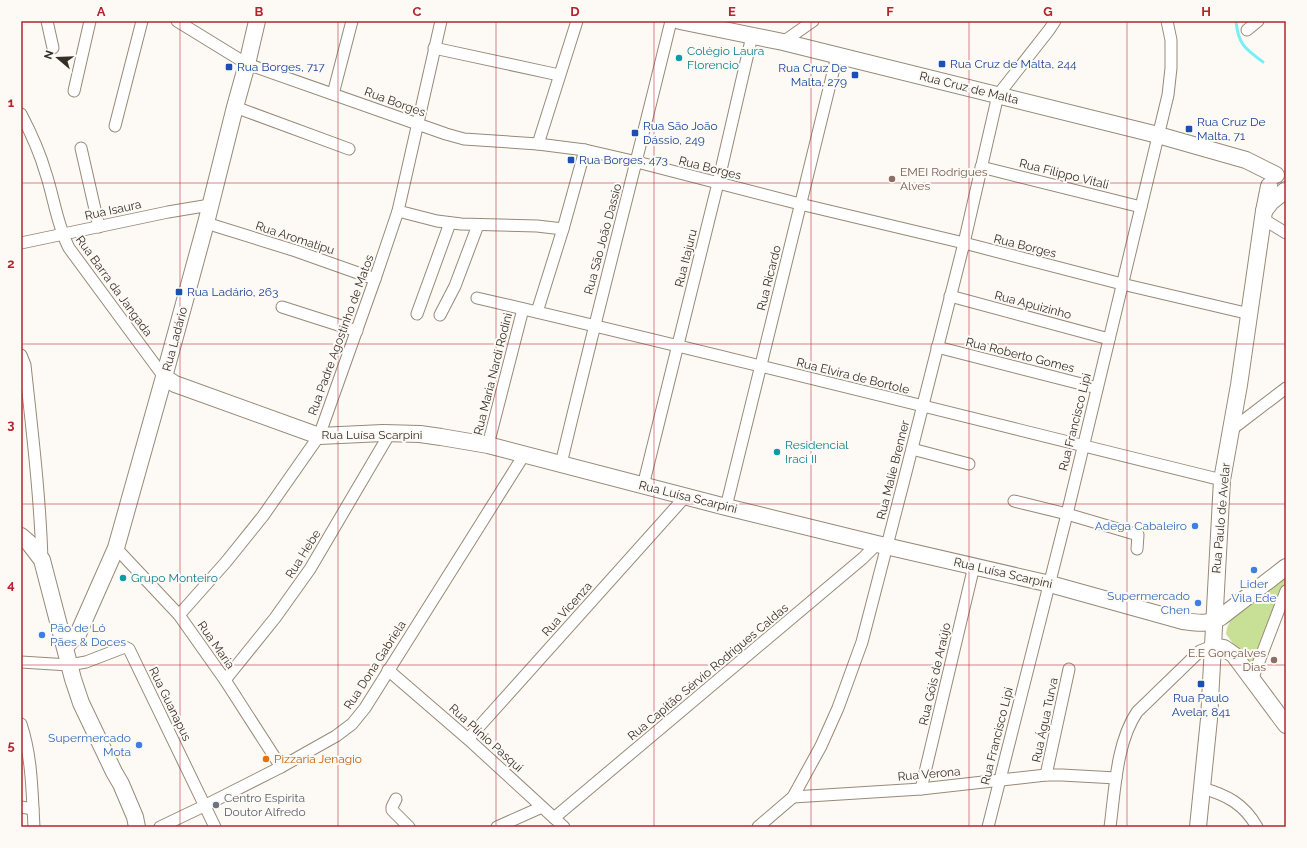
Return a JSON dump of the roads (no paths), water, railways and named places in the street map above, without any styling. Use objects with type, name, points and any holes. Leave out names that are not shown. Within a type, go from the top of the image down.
[{"type":"street","points":[[47,21],[53,48]]},
{"type":"street","points":[[74,91],[90,21]]},
{"type":"street","points":[[115,126],[142,21]]},
{"type":"street","name":"Rua Borges","points":[[177,21],[247,64],[464,139],[538,144],[585,150],[800,204],[964,243],[1122,284],[1250,314]]},
{"type":"street","name":"Rua Ladário","points":[[65,647],[78,634],[116,548],[206,223],[257,21]]},
{"type":"street","points":[[333,94],[352,21]]},
{"type":"street","name":"Rua Padre Agostinho de Matos","points":[[179,615],[226,562],[263,516],[319,436],[398,211],[441,21]]},
{"type":"street","points":[[538,144],[577,21]]},
{"type":"street","name":"Rua São João Dassio","points":[[561,464],[594,325],[637,162],[671,21]]},
{"type":"street","name":"Rua Cruz de Malta","points":[[680,21],[783,42],[1158,135],[1256,163],[1279,182]]},
{"type":"street","points":[[783,42],[813,21]]},
{"type":"street","points":[[998,95],[1055,21]]},
{"type":"street","name":"Rua Francisco Lipi","points":[[988,827],[1050,584],[1168,95],[1171,68],[1171,40],[1167,21]]},
{"type":"street","points":[[1247,30],[1258,21]]},
{"type":"street","name":"Rua Itajuru","points":[[643,486],[718,183],[752,36]]},
{"type":"street","points":[[434,48],[559,75]]},
{"type":"street","name":"Rua Ricardo","points":[[726,507],[837,56]]},
{"type":"street","name":"Rua Malie Brenner","points":[[758,827],[793,797],[821,746],[838,708],[862,642],[882,545],[912,449],[964,243],[998,95]]},
{"type":"street","points":[[235,107],[349,149]]},
{"type":"street","name":"Rua Barra da Jangada","points":[[21,114],[32,135],[46,173],[62,235],[69,248],[164,377]]},
{"type":"street","points":[[81,148],[99,227]]},
{"type":"street","points":[[537,312],[564,229],[585,150]]},
{"type":"street","name":"Rua Filippo Vitali","points":[[981,167],[1141,207]]},
{"type":"street","name":"Rua Paulo de Avelar","points":[[1198,827],[1209,719],[1222,480],[1250,314],[1264,215],[1279,182]]},
{"type":"street","name":"Rua Isaura","points":[[21,243],[168,212],[210,205]]},
{"type":"street","points":[[398,211],[450,223],[537,226],[564,229]]},
{"type":"street","points":[[1264,215],[1286,233]]},
{"type":"street","name":"Rua Aromatipu","points":[[206,223],[296,251],[375,279]]},
{"type":"street","points":[[417,314],[450,223]]},
{"type":"street","points":[[440,315],[455,286],[478,225]]},
{"type":"street","name":"Rua Apuizinho","points":[[950,296],[1109,339]]},
{"type":"street","name":"Rua Elvira de Bortole","points":[[478,298],[678,345],[1222,480]]},
{"type":"street","points":[[282,306],[357,331]]},
{"type":"street","name":"Rua Maria Nardi Rodini","points":[[488,446],[523,308]]},
{"type":"street","name":"Rua Roberto Gomes","points":[[937,347],[1097,388]]},
{"type":"street","points":[[21,355],[25,365],[34,444],[42,560],[69,665],[81,703],[104,753],[121,784],[135,817],[137,827]]},
{"type":"street","name":"Rua Luísa Scarpini","points":[[164,377],[175,384],[319,436],[390,433],[441,436],[561,464],[685,497],[882,545],[1050,584],[1183,621],[1199,624],[1214,622]]},
{"type":"street","points":[[1231,430],[1283,394]]},
{"type":"street","name":"Rua Hebe","points":[[225,680],[275,618],[310,569],[390,433]]},
{"type":"street","points":[[912,449],[970,464]]},
{"type":"street","name":"Rua Dona Gabriela","points":[[160,827],[281,767],[336,736],[352,724],[365,708],[524,455]]},
{"type":"street","name":"Rua Vicenza","points":[[468,739],[685,497]]},
{"type":"street","points":[[1014,501],[1067,514],[1138,535],[1137,549]]},
{"type":"street","points":[[21,536],[29,543],[42,560]]},
{"type":"street","name":"Rua Capitão Sérvio Rodrigues Caldas","points":[[554,818],[864,558],[882,545]]},
{"type":"street","name":"Rua Maria","points":[[116,548],[179,615],[225,680],[281,767]]},
{"type":"street","name":"Rua Góis de Araújo","points":[[921,789],[974,566]]},
{"type":"street","points":[[1214,622],[1286,568]]},
{"type":"street","points":[[1252,680],[1286,591]]},
{"type":"street","points":[[1110,827],[1116,778],[1126,732],[1132,719],[1137,712],[1200,651],[1213,646],[1228,650],[1240,663],[1286,725]]},
{"type":"street","name":"Rua Guanapus","points":[[69,665],[86,662],[125,647],[129,649],[215,827]]},
{"type":"street","points":[[21,662],[69,665]]},
{"type":"street","name":"Rua Água Turva","points":[[1046,775],[1069,669]]},
{"type":"street","name":"Rua Plínio Pasqui","points":[[388,670],[468,739],[564,827]]},
{"type":"street","points":[[21,724],[30,759],[34,827]]},
{"type":"street","name":"Rua Verona","points":[[793,797],[921,789],[1046,775],[1116,778]]},
{"type":"street","points":[[1202,788],[1234,800],[1245,810],[1257,827]]},
{"type":"street","points":[[396,799],[392,810],[409,827]]},
{"type":"street","points":[[21,807],[33,809]]},
{"type":"street","points":[[497,827],[542,807]]},
{"type":"waterway","points":[[1236,21],[1241,41],[1251,53],[1263,62]]},
{"type":"place","name":"Colégio Laura Florencio","points":[[679,58]]},
{"type":"place","name":"Rua Cruz de Malta, 244","points":[[942,64]]},
{"type":"place","name":"Rua Borges, 717","points":[[229,67]]},
{"type":"place","name":"Rua Cruz De Malta, 279","points":[[855,75]]},
{"type":"place","name":"Rua Cruz De Malta, 71","points":[[1189,129]]},
{"type":"place","name":"Rua São João Dássio, 249","points":[[635,133]]},
{"type":"place","name":"Rua Borges, 473","points":[[571,160]]},
{"type":"place","name":"EMEI Rodrigues Alves","points":[[892,179]]},
{"type":"place","name":"Rua Ladário, 263","points":[[179,292]]},
{"type":"place","name":"Residencial Iraci II","points":[[777,452]]},
{"type":"place","name":"Adega Cabaleiro","points":[[1195,526]]},
{"type":"place","name":"Lider Vila Ede","points":[[1254,570]]},
{"type":"place","name":"Grupo Monteiro","points":[[123,578]]},
{"type":"place","name":"Supermercado Chen","points":[[1198,603]]},
{"type":"place","name":"Pão de Ló Pães & Doces","points":[[42,635]]},
{"type":"place","name":"E.E Gonçalves Dias","points":[[1274,660]]},
{"type":"place","name":"Rua Paulo Avelar, 841","points":[[1201,684]]},
{"type":"place","name":"Supermercado Mota","points":[[139,745]]},
{"type":"place","name":"Pizzaria Jenagio","points":[[266,759]]},
{"type":"place","name":"Centro Espírita Doutor Alfredo","points":[[216,805]]}]
